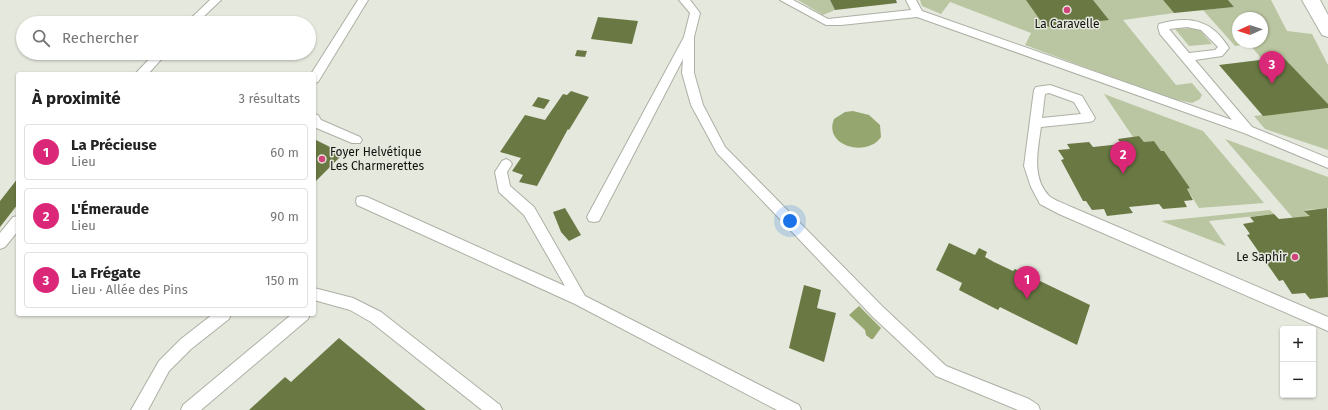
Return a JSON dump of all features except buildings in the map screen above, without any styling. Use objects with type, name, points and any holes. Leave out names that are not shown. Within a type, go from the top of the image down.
[{"type":"street","points":[[1311,0],[1328,32]]},
{"type":"lane","points":[[199,16],[216,0]]},
{"type":"lane","points":[[316,76],[363,0]]},
{"type":"lane","points":[[684,0],[695,13],[689,37],[688,73],[697,105],[721,150],[878,312],[941,371],[1023,404],[1032,410]]},
{"type":"lane","points":[[785,0],[826,22],[841,22],[918,13],[1248,130],[1328,163]]},
{"type":"lane","points":[[911,0],[918,13]]},
{"type":"lane","points":[[1186,57],[1218,53],[1224,48],[1206,27],[1199,24],[1192,22],[1163,27],[1164,32],[1248,130]]},
{"type":"lane","points":[[594,217],[689,37]]},
{"type":"lane","points":[[143,72],[154,60]]},
{"type":"lane","points":[[1035,124],[1089,118],[1078,99],[1050,89],[1040,90],[1035,124],[1030,166],[1037,187],[1045,200],[1064,210],[1328,324]]},
{"type":"lane","points":[[316,121],[356,140]]},
{"type":"lane","points":[[506,164],[501,172],[504,188],[529,211],[580,300]]},
{"type":"lane","points":[[362,201],[580,300],[793,410]]},
{"type":"lane","points":[[0,243],[16,223]]},
{"type":"lane","points":[[317,299],[353,304],[376,317],[494,410]]},
{"type":"lane","points":[[139,410],[164,366],[186,344],[221,316]]},
{"type":"lane","points":[[189,410],[301,316]]},
{"type":"shaded area","points":[[798,0],[830,0],[835,10],[823,15]]},
{"type":"shaded area","points":[[920,0],[1163,0],[1174,13],[1123,20],[1176,85],[1192,83],[1202,95],[1200,99],[1192,103],[1168,98],[1025,45],[1031,33],[950,2],[941,14],[922,6]]},
{"type":"shaded area","points":[[1228,0],[1271,0],[1287,31],[1312,34],[1328,65],[1328,104],[1283,57],[1262,59],[1252,48],[1268,48],[1268,12],[1232,12],[1232,43],[1203,10],[1234,7]]},
{"type":"shaded area","points":[[1198,28],[1212,44],[1189,46],[1175,29]]},
{"type":"shaded area","points":[[1104,94],[1203,131],[1264,203],[1199,208],[1187,189],[1190,188],[1164,151],[1161,151],[1154,141],[1144,142],[1139,136],[1133,137]]},
{"type":"shaded area","points":[[1328,108],[1328,150],[1265,129],[1254,116]]},
{"type":"shaded area","points":[[853,111],[869,115],[880,125],[881,137],[875,143],[866,147],[857,148],[840,142],[835,136],[832,128],[834,119],[845,112]]},
{"type":"shaded area","points":[[1225,139],[1328,177],[1328,208],[1305,210],[1310,216],[1293,218]]},
{"type":"shaded area","points":[[1270,210],[1274,214],[1209,221],[1226,246],[1161,221]]},
{"type":"shaded area","points":[[859,306],[881,328],[873,339],[866,335],[865,330],[849,315]]},
{"type":"place","name":"La Caravelle","points":[[1067,10]]},
{"type":"place","name":"La Frégate","points":[[1272,84]]},
{"type":"place","name":"Foyer Helvétique Les Charmerettes","points":[[322,159]]},
{"type":"place","name":"L'Émeraude","points":[[1123,174]]},
{"type":"place","name":"Le Saphir","points":[[1295,257]]},
{"type":"place","name":"La Précieuse","points":[[1027,299]]}]
